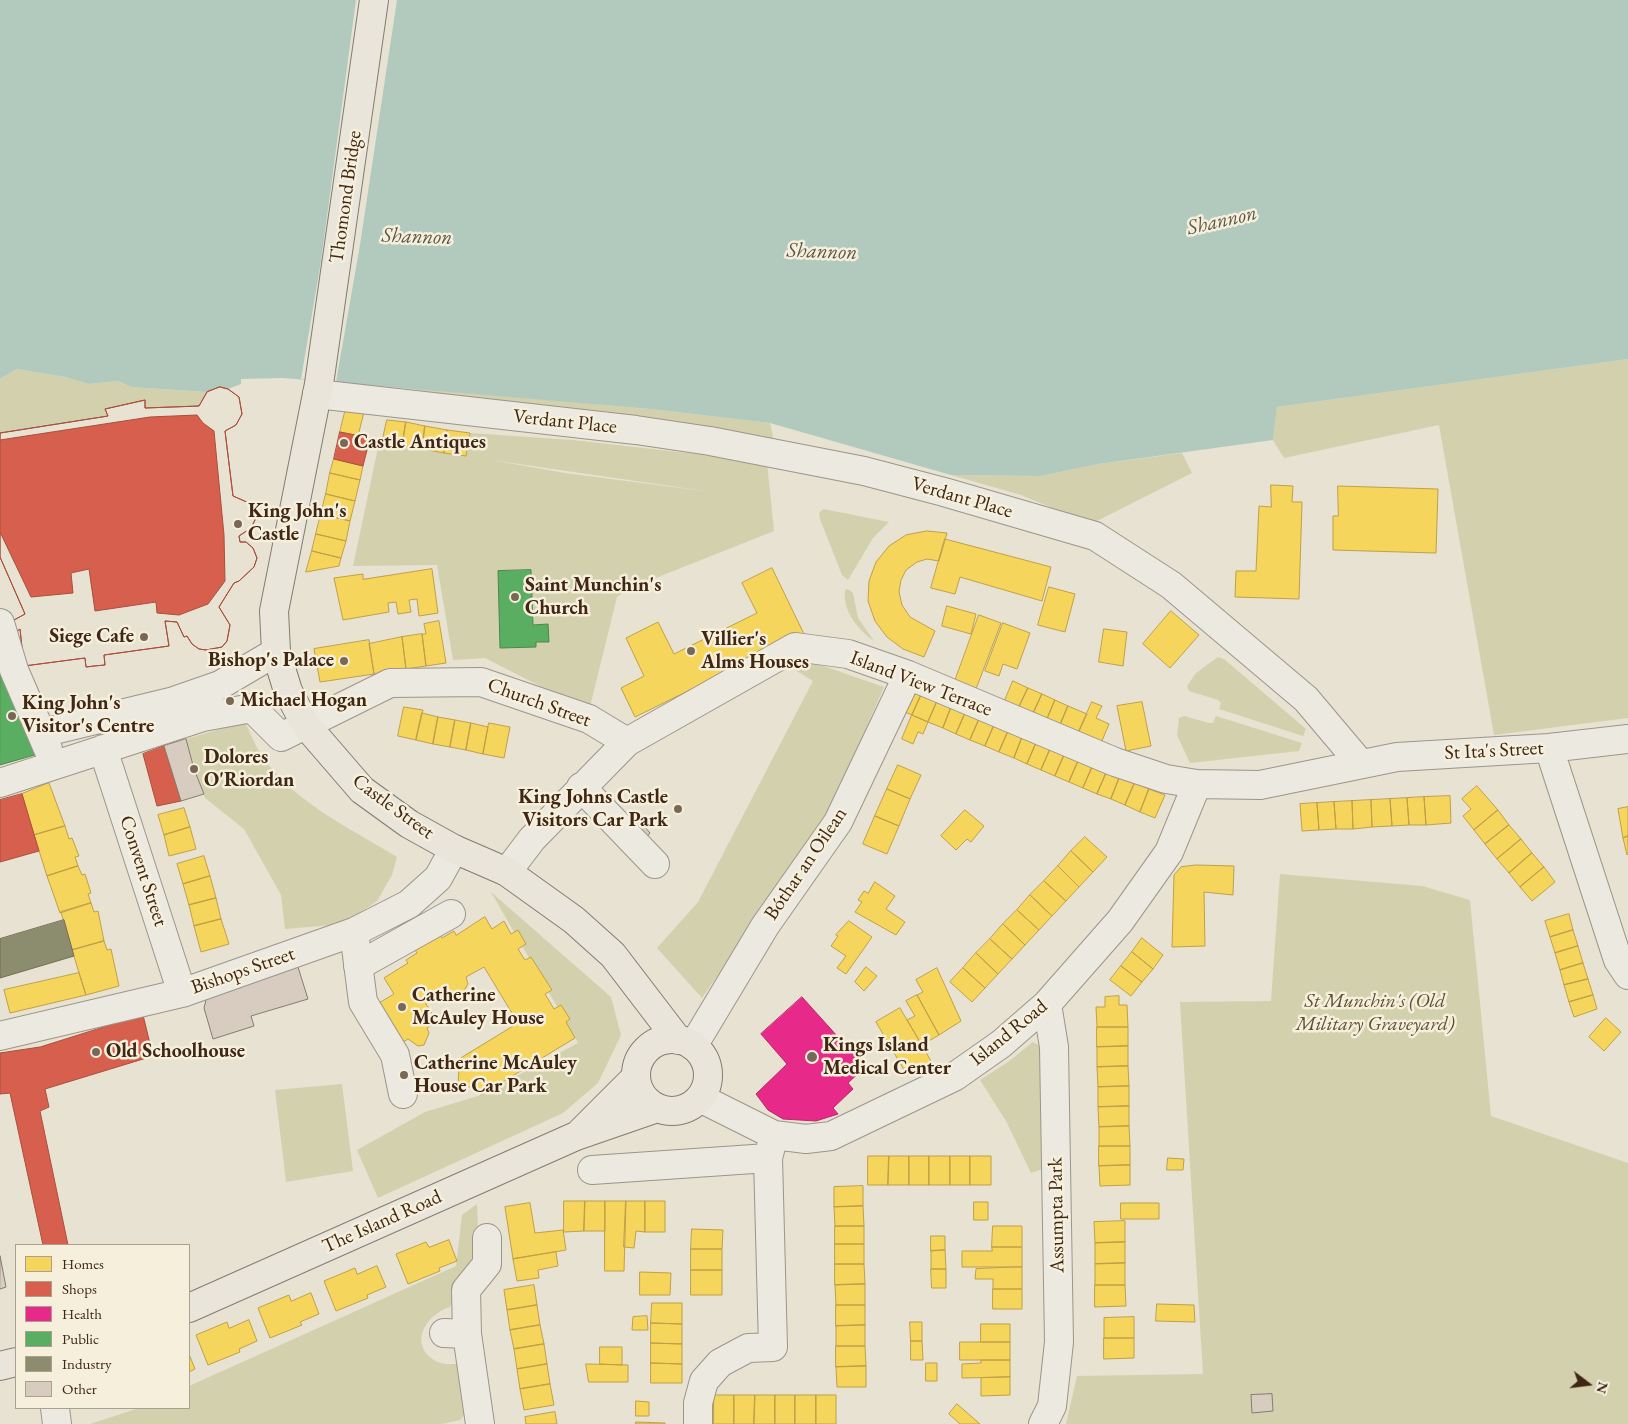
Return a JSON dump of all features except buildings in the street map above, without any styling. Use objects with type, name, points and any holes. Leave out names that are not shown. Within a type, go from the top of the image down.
[{"type":"main road","name":"Thomond Bridge","points":[[318,389],[374,0]]},
{"type":"main road","name":"Castle Street","points":[[318,389],[274,611],[276,652],[288,691],[305,724],[362,790],[409,824],[454,849],[507,872],[574,920],[613,955],[685,1043]]},
{"type":"main road","points":[[576,1136],[640,1065],[654,1044],[666,1040],[685,1043],[701,1054],[706,1065],[706,1088],[692,1106],[680,1110],[669,1111],[657,1108],[642,1096],[640,1065],[642,991]]},
{"type":"main road","name":"The Island Road","points":[[190,1308],[576,1136],[657,1108]]},
{"type":"main road","points":[[0,1366],[15,1362]]},
{"type":"street","name":"Verdant Place","points":[[318,389],[636,430],[801,459],[864,471],[1095,536],[1171,585],[1306,699],[1360,763]]},
{"type":"street","points":[[0,624],[14,670],[42,732],[54,765]]},
{"type":"street","name":"Island View Terrace","points":[[507,872],[532,838],[627,742],[795,648],[848,654],[908,675],[1114,762],[1166,779],[1197,784]]},
{"type":"street","points":[[42,732],[174,701],[220,685],[276,652]]},
{"type":"street","name":"Bóthar an Oilean","points":[[685,1043],[838,822],[908,675]]},
{"type":"street","name":"Church Street","points":[[103,749],[203,717],[252,708],[281,737],[390,683],[481,682],[589,719],[627,742]]},
{"type":"street","name":"St Ita's Street","points":[[1360,763],[1397,757],[1549,748],[1628,739]]},
{"type":"street","points":[[1549,748],[1618,960],[1628,975]]},
{"type":"street","points":[[0,783],[103,749]]},
{"type":"street","name":"Convent Street","points":[[103,749],[182,993]]},
{"type":"street","points":[[1197,784],[1260,785],[1360,763]]},
{"type":"street","name":"Island Road","points":[[700,1098],[771,1147],[806,1138],[831,1136],[954,1076],[1002,1044],[1047,1004],[1120,921],[1170,852],[1197,784]]},
{"type":"street","points":[[581,787],[655,864]]},
{"type":"street","name":"Bishops Street","points":[[0,1036],[182,993],[354,932],[409,904],[438,878],[454,849]]},
{"type":"street","points":[[358,966],[451,914]]},
{"type":"street","points":[[354,932],[363,1002],[395,1055],[403,1094]]},
{"type":"street","name":"Assumpta Park","points":[[1043,1424],[1052,1406],[1059,1342],[1054,1047],[1047,1004]]},
{"type":"street","points":[[592,1170],[771,1147],[773,1347],[748,1348],[720,1363],[704,1381],[698,1404],[698,1424]]},
{"type":"street","points":[[480,1424],[456,1333],[466,1290],[487,1264],[487,1238]]},
{"type":"street","points":[[55,1409],[58,1424]]},
{"type":"green space","points":[[1628,359],[1628,718],[1494,735],[1439,425],[1284,458],[1273,440],[1277,407]]},
{"type":"green space","points":[[17,369],[65,377],[89,384],[118,381],[131,387],[207,392],[199,406],[145,408],[145,401],[105,409],[108,416],[0,433],[0,379]]},
{"type":"green space","points":[[391,386],[651,409],[770,423],[775,445]]},
{"type":"green space","points":[[470,433],[573,440],[767,462],[774,531],[628,589],[617,597],[589,711],[485,658],[453,660],[437,565],[353,566],[379,443],[466,456]],"holes":[[[491,460],[710,492],[565,473]]]},
{"type":"green space","points":[[1182,453],[1192,473],[1091,524],[1021,495],[951,475],[1041,476],[1098,464]]},
{"type":"green space","points":[[823,509],[889,522],[873,538],[848,580],[842,575],[820,519],[819,513]]},
{"type":"green space","points":[[848,589],[853,593],[858,618],[874,641],[852,619],[846,605],[845,590]]},
{"type":"green space","points":[[1218,657],[1224,659],[1306,729],[1303,736],[1219,709],[1221,703],[1218,700],[1189,691],[1187,686],[1196,673]]},
{"type":"green space","points":[[800,658],[884,687],[827,817],[702,998],[657,948],[698,902],[813,681],[787,665]]},
{"type":"green space","points":[[1184,716],[1213,723],[1216,716],[1302,743],[1299,751],[1190,763],[1177,735],[1179,718]]},
{"type":"green space","points":[[245,722],[260,753],[288,785],[322,812],[397,857],[392,875],[377,901],[344,924],[285,929],[281,895],[244,829],[205,798],[194,769],[186,739]]},
{"type":"green space","name":"St Munchin's (Old Military Graveyard)","points":[[1280,874],[1422,886],[1470,900],[1491,1116],[1628,1163],[1628,1424],[1066,1424],[1077,1376],[1203,1374],[1180,1002],[1271,1001]]},
{"type":"green space","points":[[491,892],[611,997],[621,1035],[598,1083],[563,1113],[378,1198],[357,1150],[425,1112],[481,1095],[578,1043]]},
{"type":"green space","points":[[1033,1042],[1040,1046],[1042,1053],[1045,1168],[1031,1173],[1006,1121],[980,1080],[1008,1062]]},
{"type":"green space","points":[[342,1084],[353,1171],[286,1182],[275,1090]]},
{"type":"green space","points":[[477,1204],[479,1253],[450,1307],[434,1316],[428,1322],[422,1338],[422,1346],[426,1353],[437,1362],[461,1364],[468,1411],[460,1420],[442,1424],[90,1424],[136,1409],[190,1409],[190,1386],[456,1266],[462,1215]]},
{"type":"water","name":"Shannon","points":[[0,0],[1628,0],[1628,359],[1277,407],[1273,440],[1098,464],[1041,476],[951,475],[770,423],[651,409],[283,378],[241,379],[241,384],[228,389],[220,387],[207,392],[131,387],[118,381],[89,384],[65,377],[17,369],[0,379]]},
{"type":"pier","points":[[356,0],[397,0],[360,245],[336,382],[301,379],[321,261]]},
{"type":"place","name":"Castle Antiques","points":[[344,443]]},
{"type":"place","name":"King John's Castle","points":[[238,524]]},
{"type":"place","name":"Saint Munchin's Church","points":[[515,597]]},
{"type":"place","name":"Siege Cafe","points":[[144,637]]},
{"type":"place","name":"Villier's Alms Houses","points":[[691,651]]},
{"type":"place","name":"Bishop's Palace","points":[[344,661]]},
{"type":"place","name":"Michael Hogan","points":[[230,701]]},
{"type":"place","name":"King John's Visitor's Centre","points":[[12,716]]},
{"type":"place","name":"Dolores O'Riordan","points":[[194,769]]},
{"type":"place","name":"King Johns Castle Visitors Car Park","points":[[678,809]]},
{"type":"place","name":"Catherine McAuley House","points":[[402,1007]]},
{"type":"place","name":"Old Schoolhouse","points":[[96,1052]]},
{"type":"place","name":"Kings Island Medical Center","points":[[812,1057]]},
{"type":"place","name":"Catherine McAuley House Car Park","points":[[404,1075]]}]
